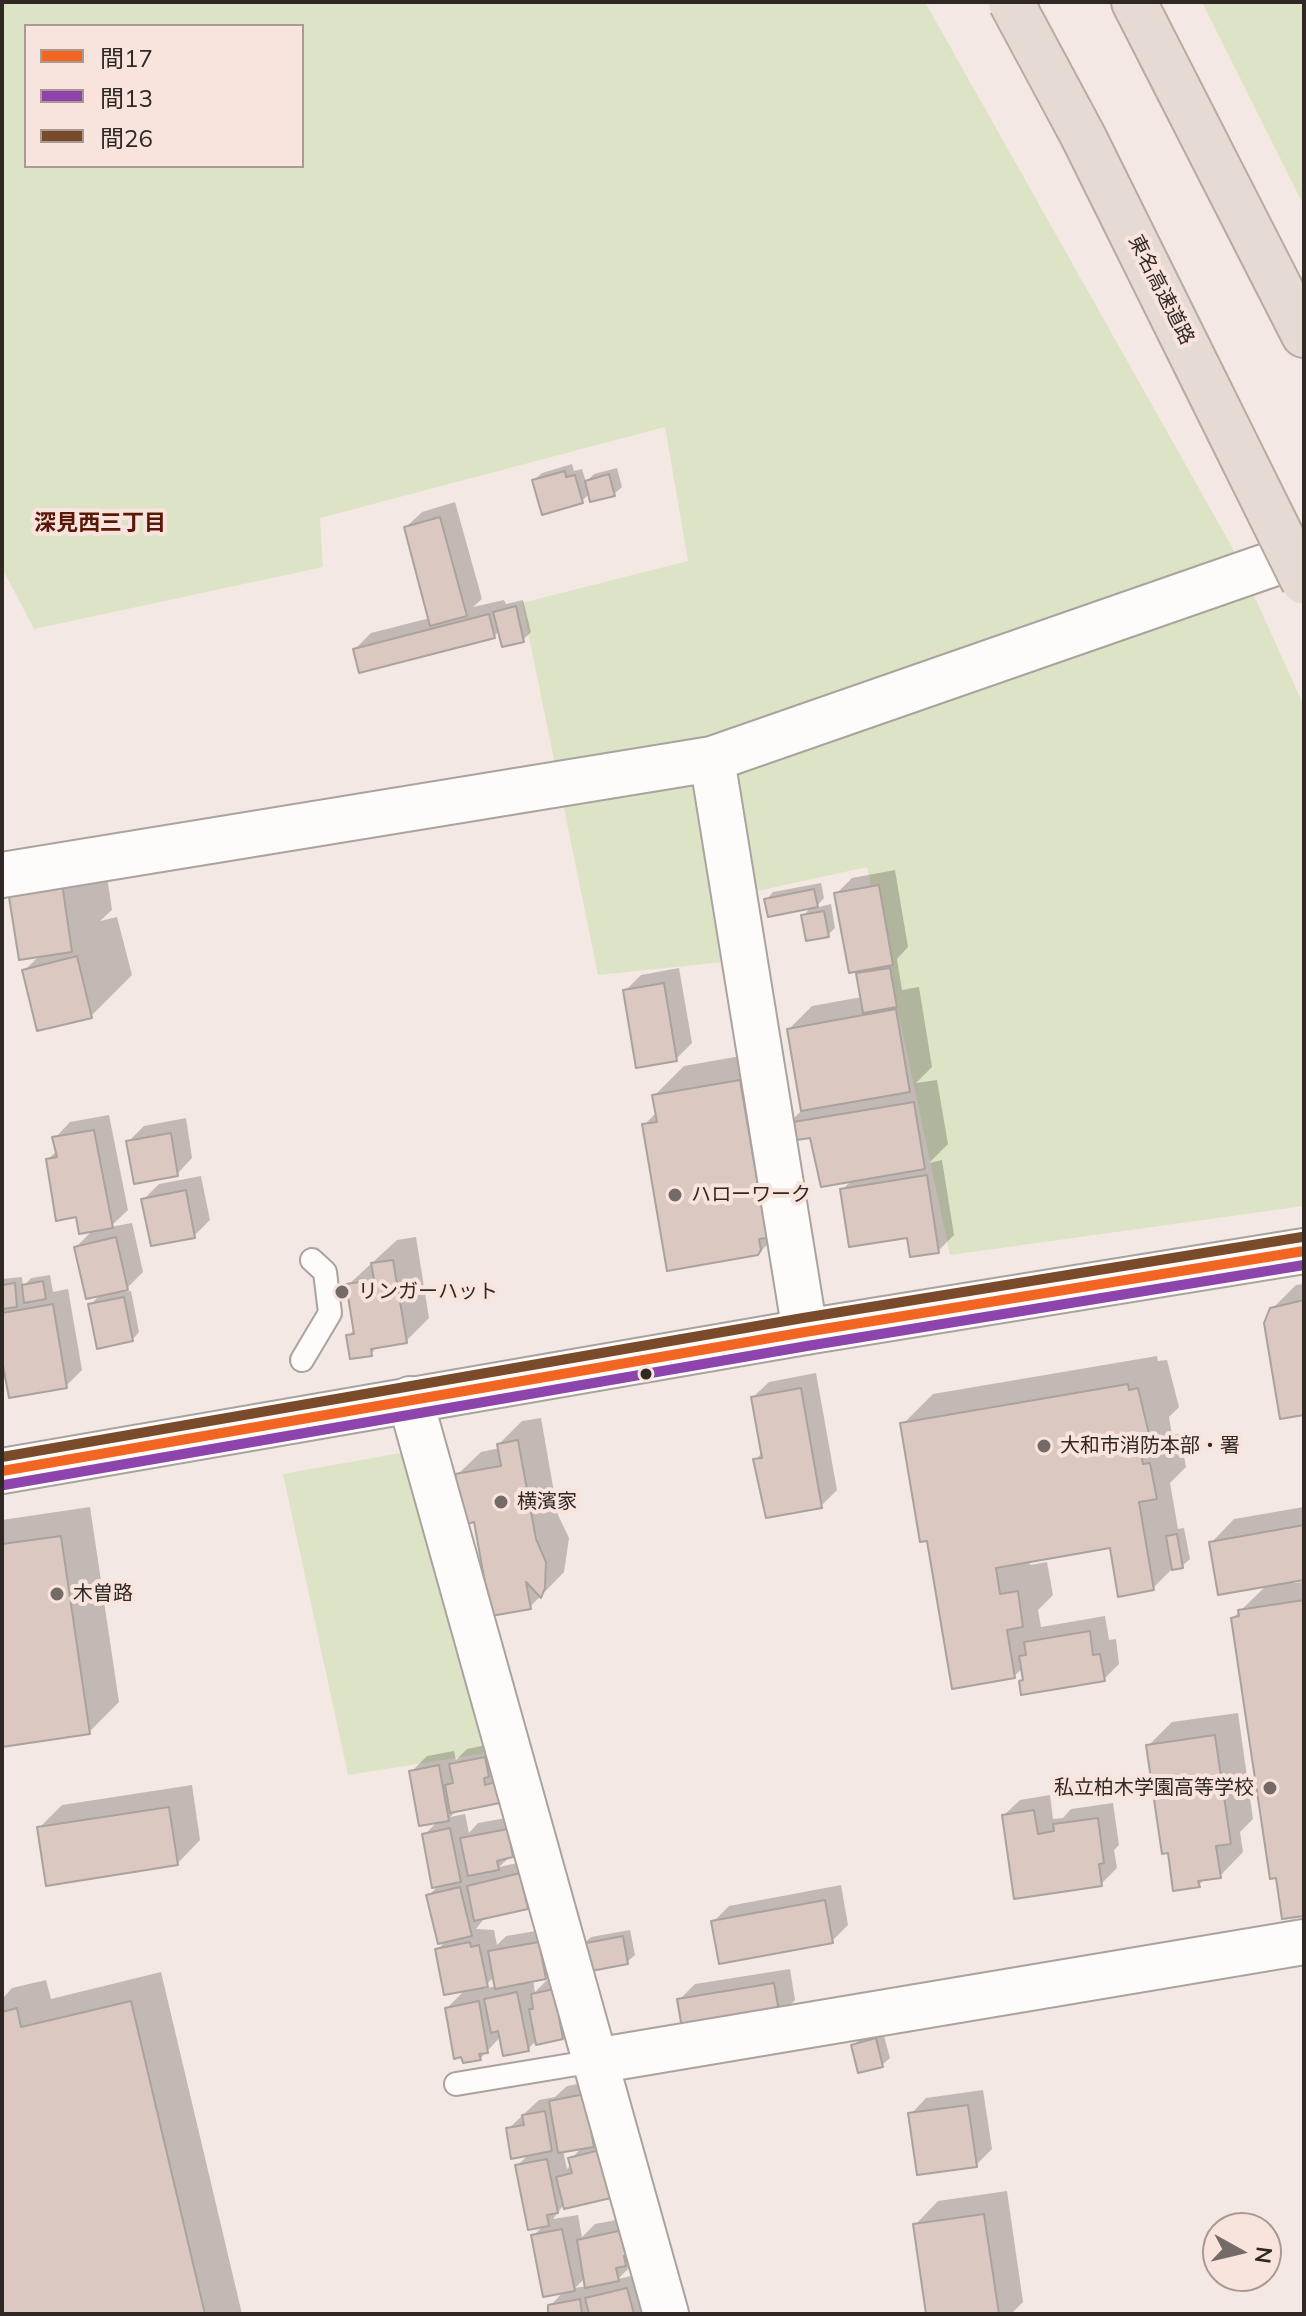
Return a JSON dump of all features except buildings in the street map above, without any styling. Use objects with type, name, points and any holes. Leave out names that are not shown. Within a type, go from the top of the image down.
[{"type":"highway","name":"東名高速道路","points":[[1011,2],[1090,150],[1304,582]]},
{"type":"highway","points":[[1134,2],[1304,335]]},
{"type":"street","points":[[2,875],[712,759],[1304,553]]},
{"type":"street","points":[[712,759],[805,1332]]},
{"type":"street","points":[[2,1471],[805,1332],[1304,1251]]},
{"type":"street","points":[[410,1399],[666,2314]]},
{"type":"street","points":[[595,2061],[1304,1942]]},
{"type":"lane","points":[[302,1360],[330,1313],[325,1272],[312,1260]]},
{"type":"lane","points":[[456,2084],[595,2061]]},
{"type":"green space","points":[[2,2],[925,2],[1232,547],[1304,706],[1304,1206],[950,1255],[867,867],[717,900],[723,962],[598,975],[522,603],[688,561],[665,427],[320,518],[323,567],[34,629],[2,568]]},
{"type":"green space","points":[[1202,2],[1304,2],[1304,206]]},
{"type":"green space","points":[[406,1452],[487,1753],[348,1775],[283,1474]]},
{"type":"transit line","name":"間26","points":[[2,1457],[803,1318],[1302,1237]]},
{"type":"transit line","name":"間17","points":[[2,1471],[805,1332],[1304,1251]]},
{"type":"transit line","name":"間13","points":[[4,1485],[807,1346],[1304,1265]]},
{"type":"place","name":"ハローワーク","points":[[675,1195]]},
{"type":"place","name":"リンガーハット","points":[[342,1292]]},
{"type":"place","name":"大和市消防本部・署","points":[[1044,1446]]},
{"type":"place","name":"横濱家","points":[[501,1502]]},
{"type":"place","name":"木曽路","points":[[57,1594]]},
{"type":"place","name":"私立柏木学園高等学校","points":[[1270,1788]]},
{"type":"district","name":"深見西三丁目","points":[[100,523]]}]
